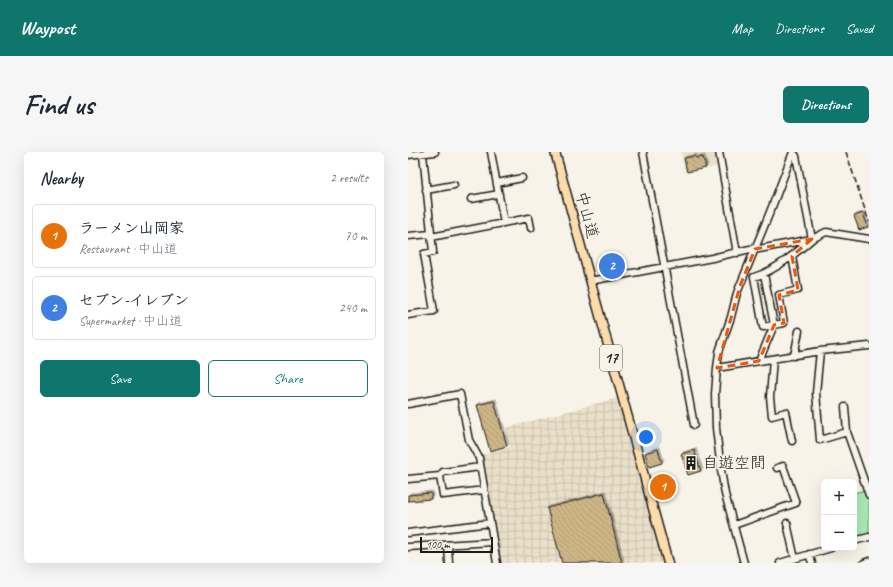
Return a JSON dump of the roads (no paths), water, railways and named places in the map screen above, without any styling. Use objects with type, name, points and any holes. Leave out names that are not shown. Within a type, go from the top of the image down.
[{"type":"highway","name":"中山道","points":[[555,152],[668,563]]},
{"type":"street","points":[[408,155],[435,152]]},
{"type":"street","points":[[491,152],[504,223]]},
{"type":"street","points":[[643,152],[694,425]]},
{"type":"street","points":[[719,152],[737,253]]},
{"type":"street","points":[[793,152],[796,156],[812,239]]},
{"type":"street","points":[[744,563],[725,494],[716,428],[715,394],[717,368],[719,352],[731,317],[735,298],[793,152]]},
{"type":"street","points":[[408,316],[434,311],[424,254],[433,252],[423,154]]},
{"type":"street","points":[[496,183],[522,178]]},
{"type":"street","points":[[426,190],[454,185]]},
{"type":"street","points":[[471,199],[498,194]]},
{"type":"street","points":[[408,236],[431,236],[529,218],[531,228]]},
{"type":"street","points":[[792,256],[798,290],[779,295],[784,323],[763,327],[754,277],[764,274],[792,256],[812,239],[826,232],[869,239]]},
{"type":"street","points":[[590,282],[737,253],[750,249],[812,239]]},
{"type":"street","points":[[759,361],[774,325],[764,274]]},
{"type":"street","points":[[794,356],[799,331]]},
{"type":"street","points":[[717,368],[820,351],[869,346]]},
{"type":"street","points":[[820,351],[816,393],[820,440],[846,432]]},
{"type":"street","points":[[773,359],[770,397],[772,416],[786,412],[792,441]]},
{"type":"street","points":[[408,404],[460,394],[469,440],[479,458],[497,563]]},
{"type":"street","points":[[845,407],[846,432],[866,478],[869,495]]},
{"type":"street","points":[[408,479],[440,476],[443,472],[480,466]]},
{"type":"street","points":[[734,525],[796,503],[783,466],[777,468]]},
{"type":"street","points":[[440,476],[443,495],[484,490]]},
{"type":"street","points":[[408,533],[490,523]]},
{"type":"street","points":[[787,523],[795,559]]},
{"type":"street","points":[[857,540],[869,537]]},
{"type":"street","points":[[408,547],[494,542]]},
{"type":"street","points":[[448,545],[449,563]]},
{"type":"street","points":[[780,563],[821,551]]},
{"type":"street","points":[[809,554],[812,563]]},
{"type":"street","points":[[864,563],[869,561]]},
{"type":"railway","points":[[846,152],[869,222]]},
{"type":"place","name":"セブン-イレブン","points":[[612,266]]},
{"type":"place","name":"自遊空間","points":[[691,463]]},
{"type":"place","name":"ラーメン山岡家","points":[[663,487]]}]
